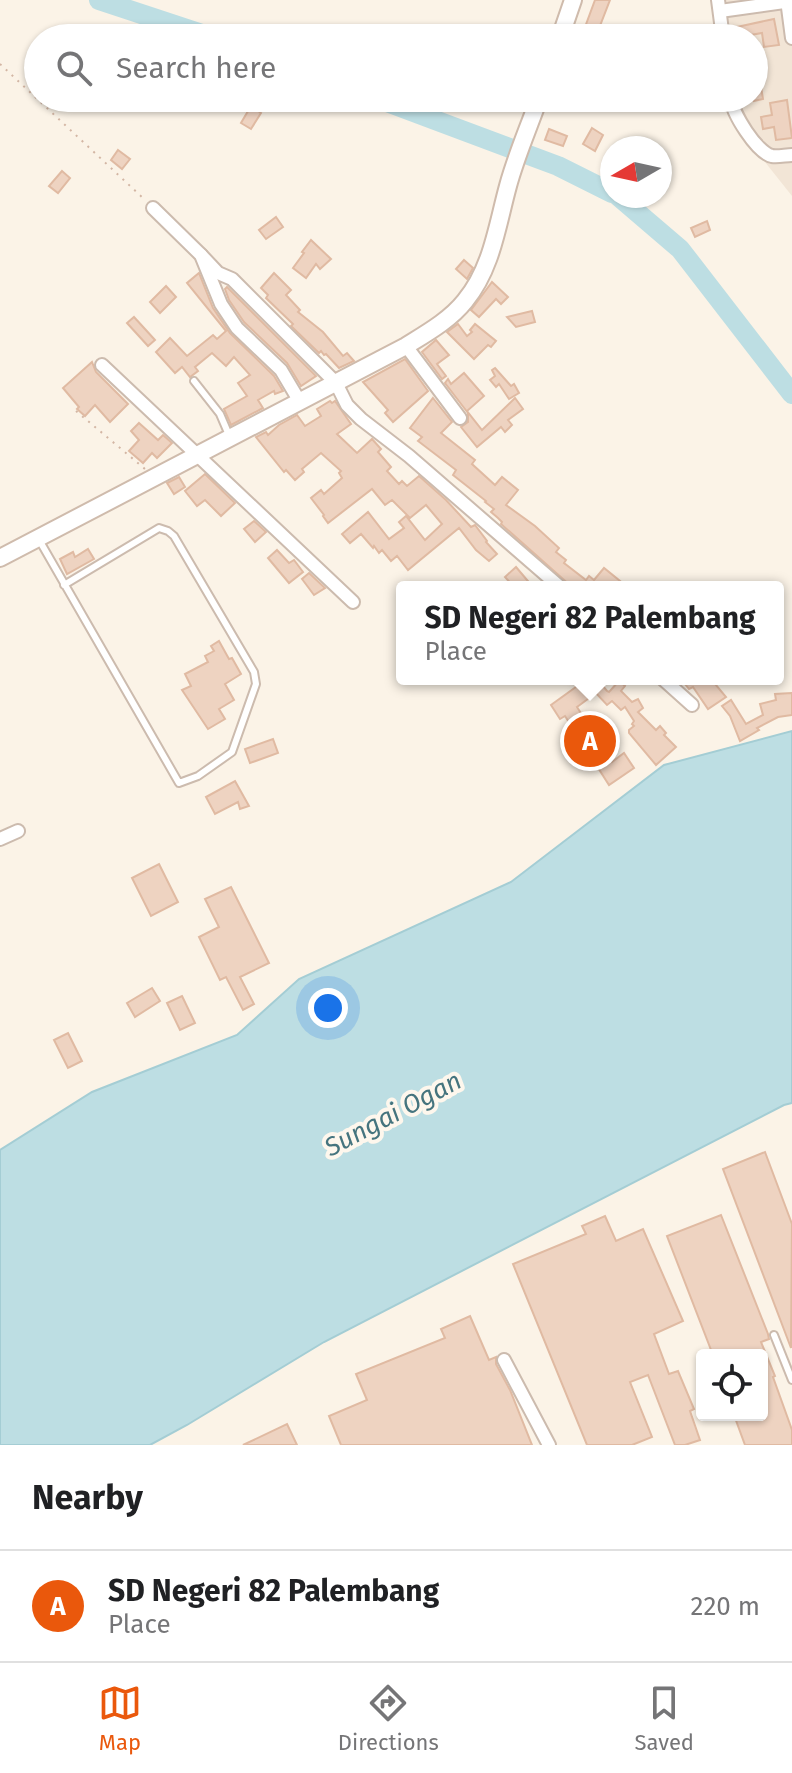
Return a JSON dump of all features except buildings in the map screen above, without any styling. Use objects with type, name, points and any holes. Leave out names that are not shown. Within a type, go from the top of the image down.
[{"type":"street","points":[[565,24],[573,0]]},
{"type":"street","points":[[719,6],[789,1],[792,38]]},
{"type":"street","points":[[0,558],[406,346],[447,319],[465,302],[481,277],[490,255],[508,182],[534,112]]},
{"type":"street","points":[[735,112],[768,155],[792,155]]},
{"type":"street","points":[[153,208],[201,255],[214,276],[221,304],[237,328],[281,370],[300,402]]},
{"type":"street","points":[[214,276],[232,279],[336,383],[347,405],[361,419],[409,456],[553,581]]},
{"type":"street","points":[[406,346],[460,418]]},
{"type":"street","points":[[102,365],[353,602]]},
{"type":"street","points":[[670,685],[692,705]]},
{"type":"street","points":[[0,839],[18,831]]},
{"type":"street","points":[[504,1360],[549,1445]]},
{"type":"lane","points":[[194,381],[220,414],[230,439]]},
{"type":"lane","points":[[38,538],[64,585],[179,783],[198,776],[232,752],[256,684],[254,672],[174,536],[159,528],[64,585]]},
{"type":"lane","points":[[774,1335],[792,1380]]},
{"type":"path","points":[[0,64],[24,87]]},
{"type":"path","points":[[51,112],[153,208]]},
{"type":"path","points":[[76,411],[155,477]]},
{"type":"shaded area","points":[[711,0],[792,0],[792,196],[730,118],[729,112],[768,112],[768,24],[715,24]]},
{"type":"water","name":"Sungai Ogan","points":[[792,731],[792,1103],[324,1342],[150,1445],[0,1445],[0,1150],[92,1092],[237,1035],[299,979],[511,882],[664,765]]},
{"type":"waterway","points":[[99,0],[172,24]]},
{"type":"waterway","points":[[413,112],[558,166],[600,187]]},
{"type":"waterway","points":[[632,208],[680,249],[792,394]]},
{"type":"place","name":"SD Negeri 82 Palembang","points":[[590,741]]}]
